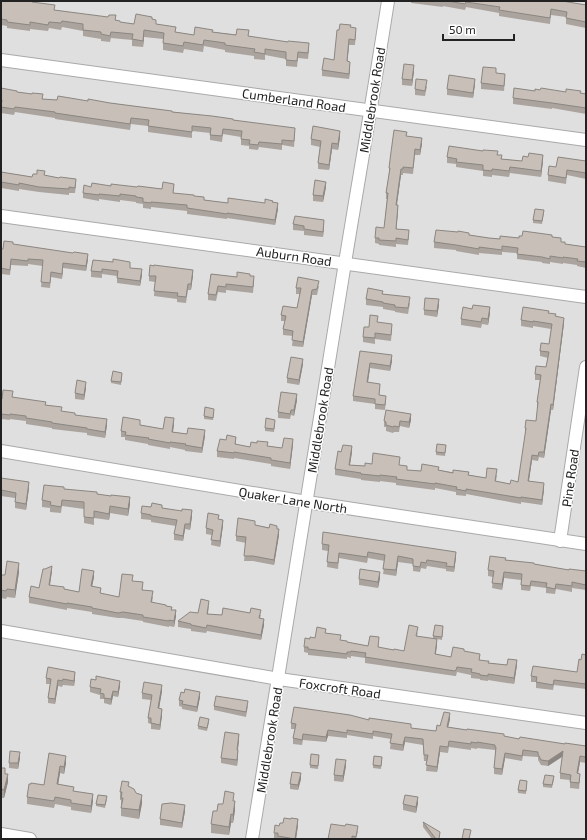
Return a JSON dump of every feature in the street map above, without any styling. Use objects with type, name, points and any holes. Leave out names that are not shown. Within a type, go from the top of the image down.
[{"type":"street","name":"Middlebrook Road","points":[[252,839],[388,1]]},
{"type":"street","name":"Cumberland Road","points":[[1,60],[586,140]]},
{"type":"street","name":"Auburn Road","points":[[1,216],[586,297]]},
{"type":"street","name":"Pine Road","points":[[560,541],[586,367]]},
{"type":"street","name":"Quaker Lane North","points":[[1,451],[307,502],[586,544]]},
{"type":"street","name":"Foxcroft Road","points":[[1,631],[279,679],[586,723]]},
{"type":"street","points":[[1,834],[30,839]]},
{"type":"shaded area","points":[[1,1],[586,1],[586,537],[295,495],[1,445]]},
{"type":"shaded area","points":[[1,457],[586,550],[586,839],[1,839]]},
{"type":"building","points":[[1,1],[32,1],[55,5],[54,10],[108,17],[109,15],[116,15],[115,20],[134,24],[136,14],[152,17],[152,19],[156,20],[156,24],[176,27],[175,32],[194,35],[195,27],[213,30],[212,32],[236,35],[237,29],[249,30],[248,36],[288,42],[309,43],[308,53],[298,52],[297,61],[286,60],[286,52],[265,49],[265,54],[254,52],[255,49],[225,45],[225,43],[204,40],[203,45],[184,42],[183,46],[163,43],[164,33],[144,30],[143,41],[132,39],[133,34],[111,32],[110,36],[101,34],[101,32],[83,30],[83,24],[62,21],[61,23],[49,22],[48,25],[30,22],[30,25],[7,22],[7,20],[1,19]]},
{"type":"building","points":[[447,1],[562,1],[586,5],[586,22],[566,18],[567,12],[551,9],[550,18],[499,10],[500,7]]},
{"type":"building","points":[[340,24],[351,25],[350,27],[356,28],[355,40],[349,39],[347,61],[350,62],[349,74],[322,70],[324,58],[334,60],[337,30],[339,30]]},
{"type":"building","points":[[404,64],[414,65],[412,80],[402,79]]},
{"type":"building","points":[[483,67],[496,68],[496,73],[505,74],[504,86],[481,83]]},
{"type":"building","points":[[449,75],[475,79],[473,93],[447,89]]},
{"type":"building","points":[[416,79],[427,80],[425,91],[415,89]]},
{"type":"building","points":[[1,88],[17,92],[43,94],[42,99],[57,100],[58,96],[88,101],[88,99],[172,112],[295,128],[294,141],[282,140],[282,144],[259,142],[258,145],[249,144],[250,140],[241,139],[242,131],[223,129],[222,136],[210,135],[211,128],[192,126],[192,132],[148,126],[149,120],[131,118],[130,124],[55,112],[15,107],[14,109],[1,107]]},
{"type":"building","points":[[514,88],[535,91],[535,89],[540,90],[541,88],[566,92],[566,89],[581,91],[580,93],[586,94],[586,108],[513,98]]},
{"type":"building","points":[[313,126],[340,131],[338,144],[332,143],[329,165],[318,163],[321,141],[311,139]]},
{"type":"building","points":[[394,130],[407,132],[406,136],[422,138],[420,150],[415,149],[413,168],[403,167],[403,169],[401,169],[396,205],[398,205],[396,229],[409,230],[408,240],[396,238],[396,241],[379,240],[379,238],[375,238],[376,227],[384,228],[388,193],[386,193]]},
{"type":"building","points":[[449,146],[483,151],[498,151],[497,155],[502,155],[501,159],[522,161],[523,156],[528,157],[529,153],[543,155],[541,171],[510,167],[509,171],[492,169],[492,171],[483,170],[483,165],[456,162],[457,159],[447,157]]},
{"type":"building","points":[[558,157],[586,161],[586,173],[567,170],[566,178],[548,175],[549,166],[556,167]]},
{"type":"building","points":[[37,170],[45,171],[44,175],[76,179],[75,188],[39,187],[19,183],[19,185],[1,182],[1,172],[32,177],[33,174],[37,174]]},
{"type":"building","points":[[315,180],[326,182],[323,196],[313,195]]},
{"type":"building","points":[[163,182],[174,184],[173,193],[204,197],[204,200],[228,203],[228,198],[265,203],[265,199],[273,201],[272,202],[278,203],[275,220],[187,208],[187,205],[143,202],[143,198],[136,196],[83,193],[84,185],[91,187],[92,183],[111,186],[111,184],[162,189]]},
{"type":"building","points":[[535,209],[544,210],[542,221],[533,220]]},
{"type":"building","points":[[295,216],[324,220],[323,232],[304,229],[304,226],[293,224]]},
{"type":"building","points":[[436,230],[458,231],[469,233],[469,235],[500,239],[500,236],[519,238],[519,236],[522,236],[523,231],[552,235],[552,237],[561,238],[561,242],[565,242],[565,244],[586,247],[586,262],[577,261],[578,259],[563,257],[550,256],[550,259],[517,254],[518,248],[502,246],[502,250],[479,247],[479,249],[434,242]]},
{"type":"building","points":[[4,241],[13,242],[13,244],[88,254],[86,266],[63,263],[62,274],[51,272],[50,283],[41,282],[43,260],[28,259],[28,261],[11,259],[10,270],[1,268],[1,249],[3,249]]},
{"type":"building","points":[[113,259],[130,262],[130,268],[142,269],[140,281],[117,278],[118,271],[102,269],[102,272],[91,271],[93,260],[113,262]]},
{"type":"building","points":[[150,265],[193,270],[191,284],[188,284],[186,297],[177,296],[178,293],[154,291],[156,276],[149,276]]},
{"type":"building","points":[[237,272],[254,276],[253,287],[226,284],[226,287],[218,286],[216,295],[208,294],[211,274],[237,277]]},
{"type":"building","points":[[298,277],[319,281],[317,289],[312,290],[303,342],[292,340],[293,331],[283,329],[286,316],[281,315],[283,306],[297,308],[301,288],[296,288]]},
{"type":"building","points":[[368,288],[383,291],[382,294],[410,297],[408,308],[395,307],[395,305],[366,299]]},
{"type":"building","points":[[425,298],[439,299],[437,311],[424,310]]},
{"type":"building","points":[[473,305],[490,307],[488,319],[482,318],[481,322],[461,319],[463,307],[472,309]]},
{"type":"building","points":[[523,307],[549,311],[548,313],[556,314],[555,316],[564,318],[553,405],[551,404],[544,452],[539,452],[538,456],[532,455],[528,481],[544,483],[542,500],[466,489],[466,491],[456,489],[457,487],[435,483],[396,479],[397,477],[361,474],[335,469],[338,451],[341,452],[343,445],[352,446],[349,465],[365,466],[365,463],[372,464],[373,453],[400,457],[399,465],[407,466],[407,470],[421,471],[422,464],[439,467],[438,470],[453,473],[453,470],[469,472],[468,475],[486,478],[487,468],[497,469],[495,481],[510,484],[511,480],[518,482],[526,420],[536,421],[541,375],[535,374],[536,366],[546,367],[549,352],[540,351],[541,343],[549,344],[552,324],[521,320]]},
{"type":"building","points":[[370,315],[378,316],[377,322],[392,324],[391,335],[375,333],[375,338],[363,337],[364,327],[369,327]]},
{"type":"building","points":[[360,351],[392,355],[390,366],[370,363],[367,382],[380,384],[379,395],[386,396],[385,405],[375,404],[375,399],[353,396]]},
{"type":"building","points":[[291,357],[303,359],[299,380],[287,378]]},
{"type":"building","points":[[113,371],[122,373],[121,382],[111,381]]},
{"type":"building","points":[[77,380],[86,382],[84,395],[75,393]]},
{"type":"building","points":[[3,390],[13,391],[12,397],[46,402],[45,405],[62,407],[61,411],[75,413],[75,415],[107,419],[105,432],[26,418],[26,416],[1,414],[1,399]]},
{"type":"building","points":[[281,392],[297,394],[294,410],[291,410],[290,414],[278,412]]},
{"type":"building","points":[[205,407],[214,409],[213,418],[204,416]]},
{"type":"building","points":[[386,410],[411,414],[409,422],[400,421],[399,427],[386,425],[386,422],[384,421]]},
{"type":"building","points":[[123,417],[140,420],[140,425],[163,429],[165,417],[174,418],[172,432],[187,434],[188,428],[205,430],[202,448],[185,445],[186,444],[170,443],[148,439],[149,438],[125,435],[126,432],[121,431]]},
{"type":"building","points":[[266,418],[275,420],[274,429],[265,428]]},
{"type":"building","points":[[227,435],[236,437],[235,444],[250,447],[251,442],[257,443],[257,441],[268,442],[267,446],[282,448],[284,438],[293,439],[290,463],[271,460],[271,458],[217,451],[220,439],[226,440]]},
{"type":"building","points":[[437,444],[446,445],[445,453],[436,452]]},
{"type":"building","points":[[1,478],[29,482],[26,504],[15,502],[16,493],[1,490]]},
{"type":"building","points":[[44,485],[64,487],[64,489],[97,492],[97,494],[111,496],[130,497],[128,509],[110,506],[109,514],[94,511],[94,518],[84,517],[84,502],[62,500],[61,507],[50,505],[51,502],[42,500]]},
{"type":"building","points":[[152,503],[162,505],[162,508],[182,511],[182,509],[192,510],[190,524],[185,524],[183,536],[174,534],[177,520],[141,513],[142,506],[151,507]]},
{"type":"building","points":[[208,513],[219,515],[218,519],[223,520],[220,541],[211,540],[213,530],[206,528]]},
{"type":"building","points":[[238,518],[255,521],[255,525],[269,528],[270,524],[277,526],[277,529],[279,529],[274,560],[244,556],[246,537],[236,536]]},
{"type":"building","points":[[323,532],[456,552],[454,567],[446,566],[447,563],[427,560],[426,563],[421,562],[420,567],[413,566],[413,559],[398,556],[396,570],[383,569],[385,555],[368,552],[367,557],[339,553],[338,563],[327,562],[329,545],[322,544]]},
{"type":"building","points":[[490,556],[506,558],[505,560],[534,563],[569,570],[586,571],[586,585],[572,582],[572,586],[556,584],[555,589],[546,587],[547,583],[531,581],[530,586],[521,585],[522,574],[504,572],[502,584],[492,583],[494,571],[488,570]]},
{"type":"building","points":[[7,561],[19,563],[15,590],[1,590],[1,575],[5,575]]},
{"type":"building","points":[[52,566],[49,585],[64,587],[64,589],[79,592],[82,569],[94,571],[91,586],[101,588],[100,593],[119,597],[122,574],[133,575],[132,581],[143,582],[142,590],[153,591],[151,602],[166,605],[172,607],[171,610],[176,610],[174,621],[143,617],[143,615],[123,612],[118,613],[92,607],[29,597],[31,586],[39,588],[43,569]]},
{"type":"building","points":[[360,569],[380,572],[378,582],[359,579]]},
{"type":"building","points":[[201,599],[209,601],[207,614],[222,615],[223,608],[250,613],[251,608],[261,610],[259,618],[264,619],[261,635],[207,625],[206,628],[178,621],[190,612],[198,613]]},
{"type":"building","points":[[409,625],[418,627],[416,636],[437,639],[435,654],[451,657],[453,647],[480,654],[479,660],[489,661],[488,663],[507,665],[508,659],[517,660],[514,678],[488,674],[488,676],[480,675],[471,672],[472,669],[457,667],[455,671],[365,657],[366,653],[351,651],[347,652],[347,654],[308,649],[308,647],[304,647],[305,638],[315,638],[317,627],[326,629],[325,633],[341,635],[340,640],[368,646],[370,636],[379,637],[378,647],[404,651]]},
{"type":"building","points":[[435,625],[443,626],[442,637],[433,636]]},
{"type":"building","points":[[582,654],[586,655],[586,684],[554,680],[553,685],[536,682],[537,677],[531,676],[533,666],[577,672],[579,659],[581,660]]},
{"type":"building","points":[[48,667],[75,672],[74,681],[63,679],[62,681],[58,680],[55,699],[48,698],[51,679],[46,678]]},
{"type":"building","points":[[96,676],[120,681],[118,692],[113,691],[111,699],[104,698],[104,694],[100,693],[101,689],[90,687],[91,679],[96,680]]},
{"type":"building","points":[[144,682],[162,685],[158,708],[162,709],[160,725],[151,723],[151,718],[148,718],[152,695],[142,693]]},
{"type":"building","points":[[185,689],[200,692],[197,707],[182,704],[183,701],[179,700],[181,692],[184,693]]},
{"type":"building","points":[[216,696],[248,701],[246,712],[214,706]]},
{"type":"building","points":[[294,707],[350,715],[369,720],[369,718],[411,724],[411,728],[436,731],[437,725],[440,726],[444,712],[450,713],[447,727],[504,734],[504,736],[519,739],[520,737],[586,746],[586,757],[580,756],[577,773],[580,774],[579,783],[570,782],[571,775],[560,773],[563,751],[548,761],[541,760],[538,752],[523,750],[522,756],[505,753],[502,769],[494,768],[495,745],[477,742],[471,742],[471,744],[449,741],[448,747],[440,746],[437,767],[426,765],[428,755],[424,755],[423,739],[405,737],[403,745],[390,743],[392,734],[373,731],[373,734],[347,730],[347,733],[328,730],[326,737],[303,734],[302,740],[293,738],[296,724],[291,723]]},
{"type":"building","points":[[200,717],[209,719],[207,728],[198,726]]},
{"type":"building","points":[[225,732],[239,734],[237,760],[221,758]]},
{"type":"building","points":[[10,751],[20,752],[18,763],[9,763]]},
{"type":"building","points":[[49,753],[66,756],[64,767],[60,766],[57,784],[74,787],[73,791],[93,794],[91,806],[71,803],[71,800],[55,797],[54,801],[27,797],[29,784],[44,785]]},
{"type":"building","points":[[311,754],[319,755],[318,766],[310,765]]},
{"type":"building","points":[[374,756],[382,757],[381,766],[373,765]]},
{"type":"building","points":[[336,759],[346,760],[343,776],[334,775]]},
{"type":"building","points":[[1,768],[5,768],[5,774],[8,774],[4,790],[2,789],[2,791],[1,791]]},
{"type":"building","points":[[292,772],[301,773],[298,785],[290,784]]},
{"type":"building","points":[[545,775],[554,776],[552,785],[543,784]]},
{"type":"building","points":[[520,780],[527,781],[526,791],[518,790]]},
{"type":"building","points":[[122,781],[129,782],[128,786],[134,789],[136,793],[142,795],[139,810],[121,808],[123,798],[121,798],[122,792],[120,792]]},
{"type":"building","points":[[225,791],[234,793],[233,801],[235,801],[229,827],[211,824],[213,811],[217,811],[218,804],[223,804]]},
{"type":"building","points":[[98,795],[107,796],[105,805],[96,804]]},
{"type":"building","points":[[405,795],[418,797],[416,807],[403,804]]},
{"type":"building","points":[[171,803],[185,805],[182,823],[160,819],[162,804]]},
{"type":"building","points":[[284,818],[298,819],[295,839],[278,836],[278,833],[274,833],[275,825],[279,826],[280,823],[283,823]]},
{"type":"building","points":[[423,822],[440,832],[439,839],[436,839]]},
{"type":"building","points":[[331,824],[358,826],[356,837],[352,836],[352,839],[328,839]]},
{"type":"building","points":[[464,829],[471,830],[469,839],[462,839]]}]
